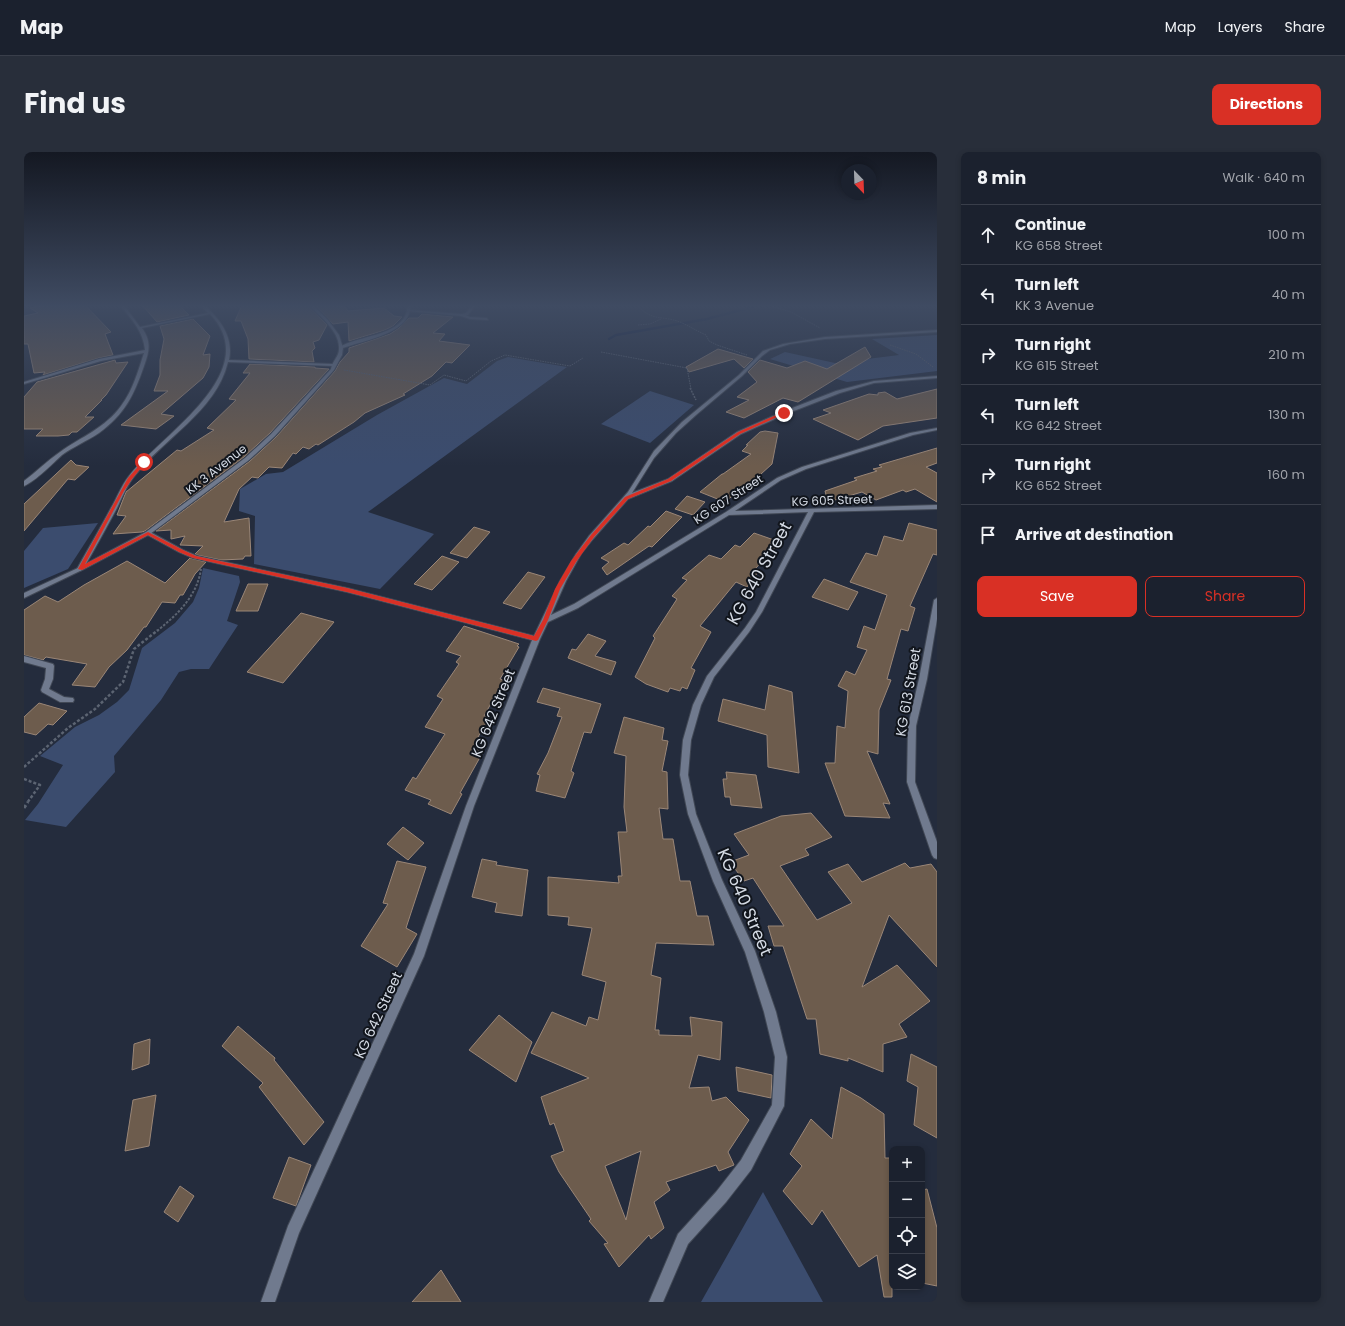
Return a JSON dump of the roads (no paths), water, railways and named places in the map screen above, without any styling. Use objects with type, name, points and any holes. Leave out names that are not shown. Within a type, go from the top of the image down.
[{"type":"street","points":[[24,383],[107,359]]},
{"type":"street","points":[[24,484],[62,453],[97,432],[113,419],[123,407],[136,384],[144,359]]},
{"type":"street","name":"KK 3 Avenue","points":[[24,596],[80,569],[148,533],[240,464],[273,435],[333,367],[338,359]]},
{"type":"street","name":"KG 642 Street","points":[[268,1302],[293,1231],[419,956],[470,806],[536,639],[546,620],[558,589],[574,561],[592,536],[637,484],[645,467],[656,452],[684,422],[743,374],[756,359]]},
{"type":"street","points":[[80,569],[130,478],[210,396],[222,376],[228,361],[333,367]]},
{"type":"street","points":[[626,498],[670,480],[739,433],[784,413],[838,392],[874,382],[937,377]]},
{"type":"street","name":"KG 607 Street","points":[[546,620],[576,606],[728,513],[779,479],[804,468],[912,434],[937,429]]},
{"type":"street","name":"KG 605 Street","points":[[728,513],[937,508]]},
{"type":"street","name":"KG 640 Street","points":[[656,1302],[683,1239],[721,1197],[746,1165],[778,1106],[781,1057],[770,1012],[750,950],[718,881],[692,814],[684,775],[687,740],[697,705],[711,676],[759,612],[811,512]]},
{"type":"street","points":[[148,533],[181,551],[203,559],[347,590],[536,639]]},
{"type":"street","name":"KG 613 Street","points":[[937,600],[923,679],[912,726],[911,782],[937,855]]},
{"type":"street","points":[[24,659],[50,666],[49,679],[45,690],[63,700],[70,700]]}]
